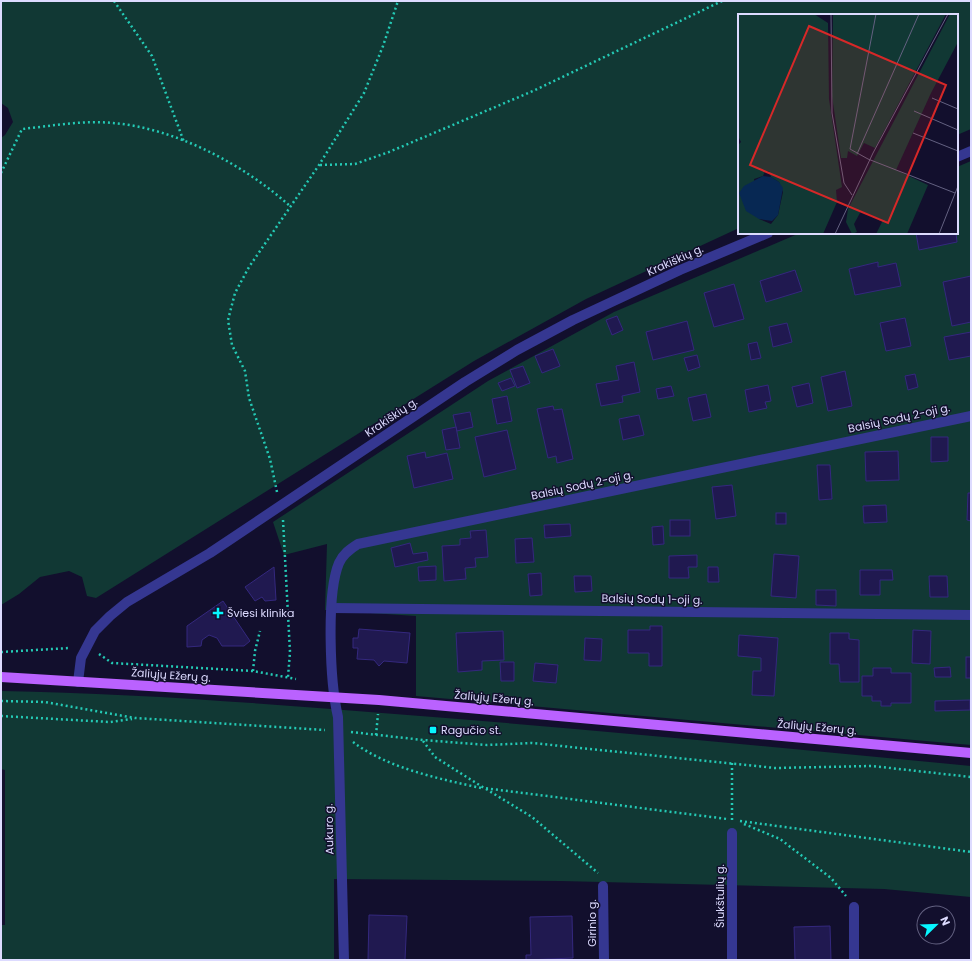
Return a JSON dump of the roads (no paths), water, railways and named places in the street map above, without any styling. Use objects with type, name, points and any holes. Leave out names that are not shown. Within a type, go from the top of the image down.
[{"type":"main road","name":"Žaliųjų Ežerų g.","points":[[1,677],[334,698],[971,754]]},
{"type":"main road","name":"Žaliųjų Ežerų g.","points":[[1,682],[14,679]]},
{"type":"street","points":[[958,157],[971,151]]},
{"type":"street","name":"Krakiškių g.","points":[[78,682],[84,651],[95,631],[127,602],[210,553],[465,382],[516,350],[574,320],[680,270],[766,234]]},
{"type":"street","name":"Balsių Sodų 2-oji g.","points":[[334,698],[332,683],[332,608],[335,576],[339,562],[347,551],[358,544],[971,416]]},
{"type":"street","name":"Balsių Sodų 1-oji g.","points":[[332,608],[971,615]]},
{"type":"street","name":"Aukuro g.","points":[[334,698],[338,717],[344,960]]},
{"type":"street","name":"Šiukštulių g.","points":[[732,833],[732,960]]},
{"type":"street","name":"Girinio g.","points":[[603,886],[604,960]]},
{"type":"street","points":[[854,907],[854,960]]},
{"type":"place","name":"Šviesi klinika","points":[[218,613]]},
{"type":"place","name":"Ragučio st.","points":[[433,730]]}]
